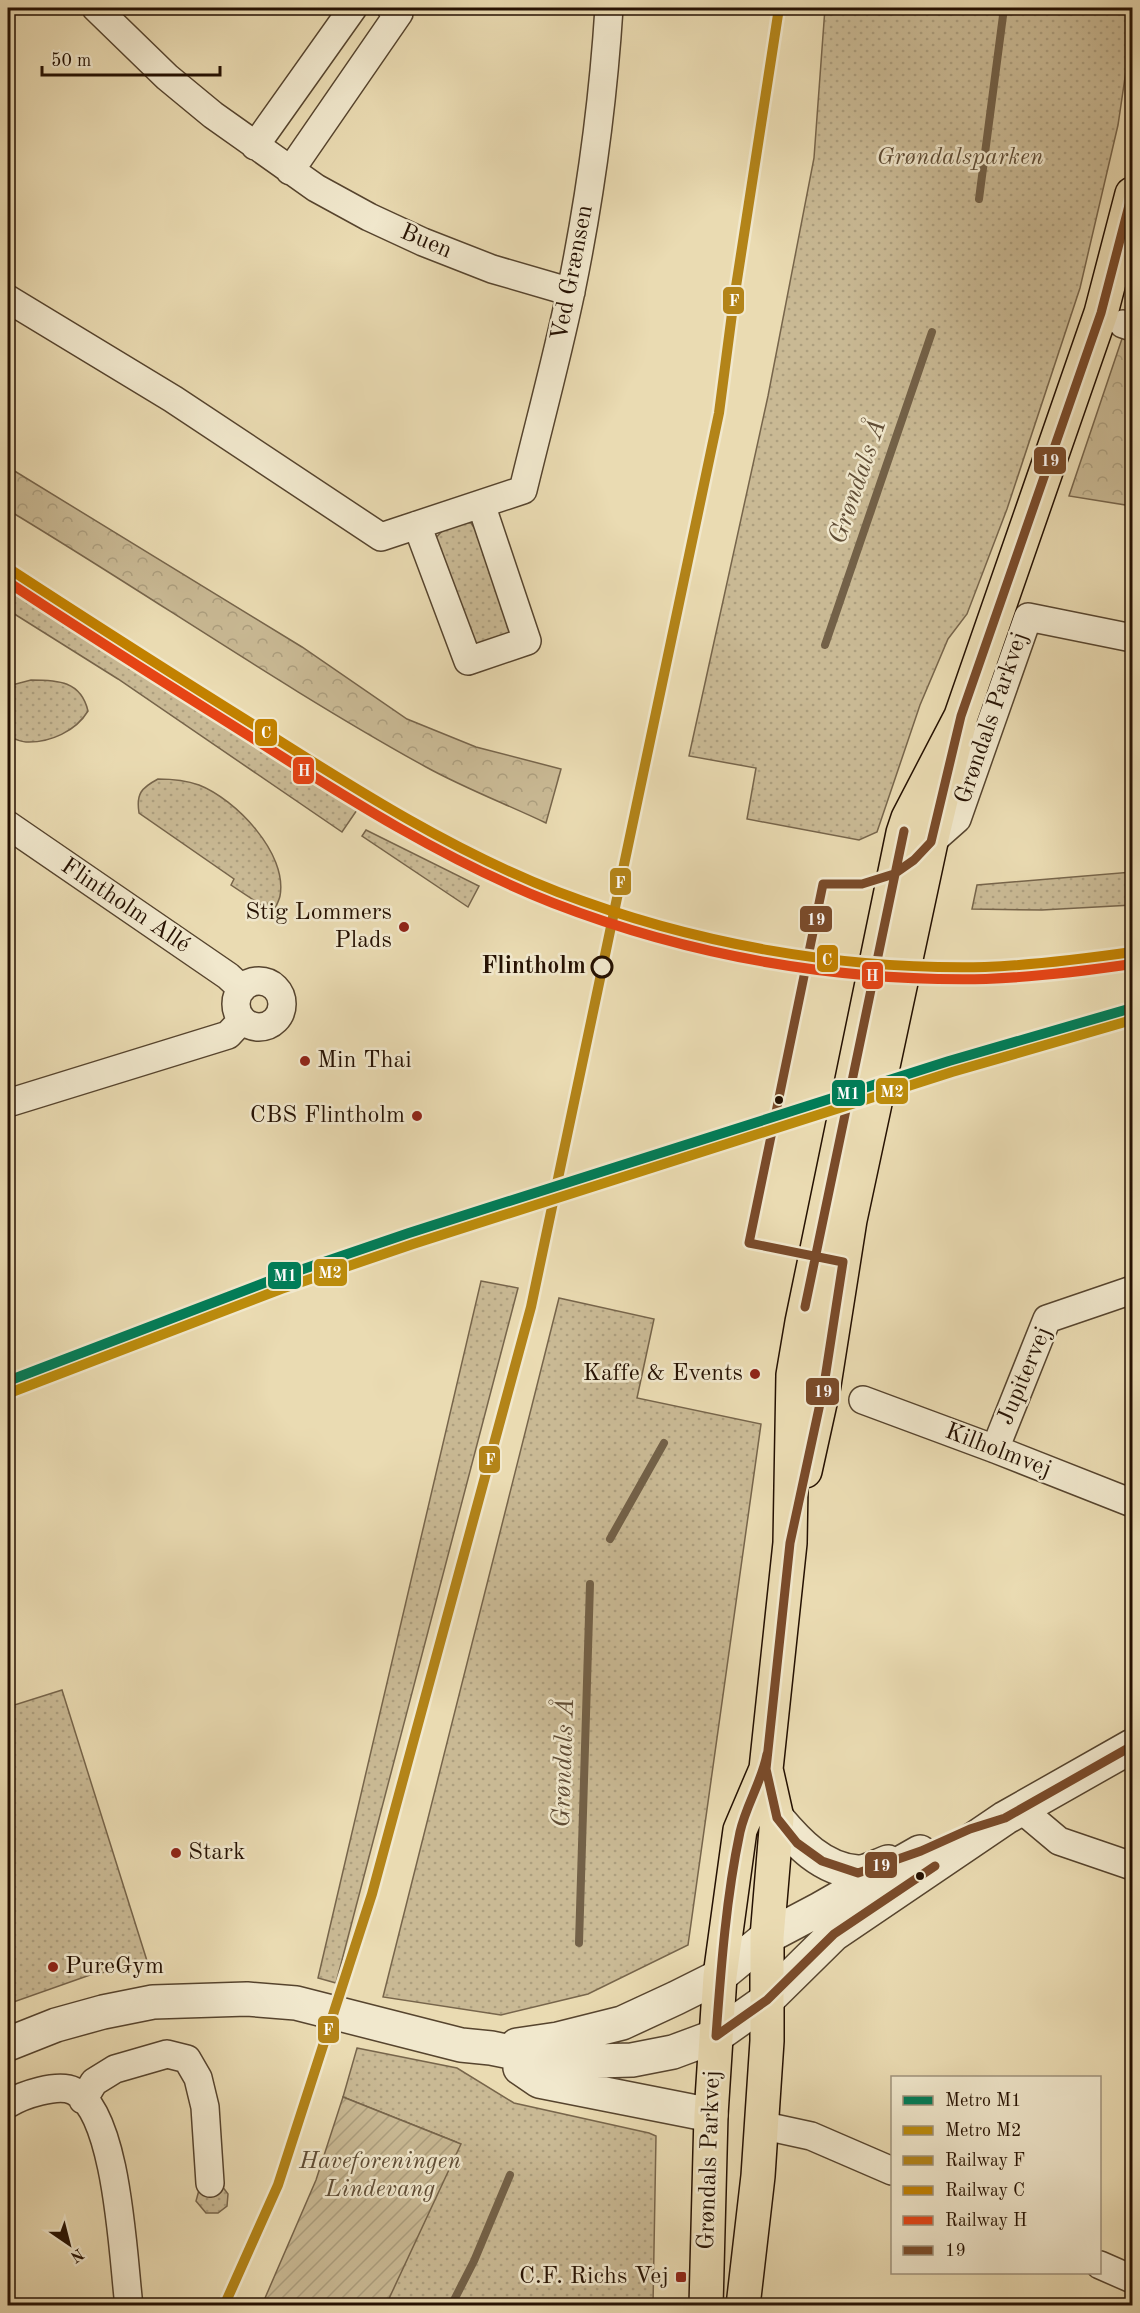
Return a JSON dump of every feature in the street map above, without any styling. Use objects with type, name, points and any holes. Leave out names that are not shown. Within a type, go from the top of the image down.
[{"type":"main road","name":"Grøndals Parkvej","points":[[829,1259],[850,1220],[931,842],[961,716],[1101,313],[1132,194]]},
{"type":"main road","name":"Grøndals Parkvej","points":[[706,2306],[711,2115],[720,1976],[740,1830],[766,1769],[790,1543],[824,1385],[829,1259],[903,833],[908,818],[961,716]]},
{"type":"main road","name":"Grøndals Parkvej","points":[[743,2306],[758,2176],[767,2041],[767,1937],[777,1818],[766,1769]]},
{"type":"main road","points":[[711,2115],[760,2126]]},
{"type":"street","name":"Buen","points":[[96,8],[167,77],[255,146],[316,188],[369,217],[423,242],[492,269],[571,292]]},
{"type":"street","points":[[255,146],[353,8]]},
{"type":"street","points":[[290,171],[399,13],[391,8]]},
{"type":"street","name":"Ved Grænsen","points":[[8,300],[173,399],[381,537],[523,490],[571,292],[595,155],[609,8]]},
{"type":"street","points":[[417,525],[468,661],[527,641],[481,504]]},
{"type":"street","name":"Grøndals Parkvej","points":[[931,842],[957,819],[1028,617],[1132,638]]},
{"type":"street","name":"Flintholm Allé","points":[[8,825],[228,976],[242,989]]},
{"type":"street","points":[[260,981],[269,983],[277,989],[283,1004],[279,1017],[265,1027],[257,1028],[242,1020],[236,1005],[242,989],[250,983],[260,981]]},
{"type":"street","points":[[8,1103],[228,1035],[242,1020]]},
{"type":"street","name":"Jupitervej","points":[[995,1449],[1047,1319],[1132,1290]]},
{"type":"street","name":"Kilholmvej","points":[[863,1400],[1132,1503]]},
{"type":"street","points":[[8,2044],[56,2025],[102,2012],[153,2002],[247,1999],[296,2003],[461,2045],[560,2062],[632,2060],[673,2052],[716,2036],[767,2000],[834,1934],[1013,1813],[1132,1746]]},
{"type":"street","points":[[491,2049],[558,2039],[622,2023],[720,1976],[767,1937],[921,1851],[970,1828],[1013,1813],[1059,1840],[1132,1866]]},
{"type":"street","points":[[777,1818],[797,1843],[822,1861],[858,1873],[921,1851]]},
{"type":"street","points":[[491,2049],[539,2081],[711,2115]]},
{"type":"street","points":[[83,2100],[94,2082],[115,2069],[167,2054],[187,2059],[198,2078],[205,2107],[210,2183]]},
{"type":"street","points":[[8,2104],[41,2091],[62,2089],[76,2092],[92,2110],[105,2137],[117,2198],[129,2306]]},
{"type":"street","points":[[760,2126],[811,2136],[891,2171]]},
{"type":"street","points":[[1101,2265],[1132,2279]]},
{"type":"green space","name":"Grøndalsparken","points":[[825,8],[1132,8],[1132,30],[1118,125],[1080,288],[1007,509],[967,614],[948,639],[920,705],[877,832],[859,840],[747,819],[756,768],[689,756],[768,396],[814,158]]},
{"type":"green space","points":[[1132,309],[1132,506],[1069,496]]},
{"type":"green space","points":[[8,467],[302,647],[407,719],[476,747],[561,769],[546,823],[440,775],[373,737],[8,510]]},
{"type":"green space","points":[[464,522],[471,523],[475,529],[512,634],[474,648],[434,540],[443,530]]},
{"type":"green space","points":[[8,583],[361,804],[342,832],[118,679],[8,610]]},
{"type":"green space","points":[[31,680],[67,684],[80,694],[88,711],[77,724],[53,738],[26,742],[8,736],[8,686]]},
{"type":"green space","points":[[158,779],[189,782],[213,792],[243,815],[256,830],[276,862],[280,879],[280,896],[273,913],[231,885],[234,879],[139,813],[138,801],[141,792],[147,785]]},
{"type":"green space","points":[[366,830],[479,886],[468,907],[362,836]]},
{"type":"green space","points":[[1132,872],[1132,905],[1042,910],[972,909],[977,885]]},
{"type":"green space","points":[[481,1281],[518,1288],[336,1983],[318,1978]]},
{"type":"green space","points":[[559,1298],[654,1319],[637,1398],[761,1424],[688,1945],[588,1994],[501,2015],[383,1997]]},
{"type":"green space","points":[[62,1690],[148,1964],[90,1975],[8,2004],[8,1707]]},
{"type":"green space","points":[[357,2048],[457,2068],[514,2103],[656,2136],[653,2305],[375,2305],[456,2142],[343,2097]]},
{"type":"green space","name":"Haveforeningen Lindevang","points":[[343,2097],[461,2144],[386,2305],[262,2305],[316,2180]]},
{"type":"green space","points":[[222,2186],[228,2194],[227,2206],[218,2213],[206,2213],[196,2201],[199,2190]]},
{"type":"waterway","name":"Grøndals Å","points":[[979,199],[1004,8]]},
{"type":"waterway","name":"Grøndals Å","points":[[825,645],[932,332]]},
{"type":"waterway","name":"Grøndals Å","points":[[610,1539],[664,1443]]},
{"type":"waterway","name":"Grøndals Å","points":[[579,1943],[590,1584]]},
{"type":"waterway","name":"Grøndals Å","points":[[451,2306],[474,2261],[510,2175]]},
{"type":"metro line","name":"M1","points":[[8,1381],[277,1278],[409,1233],[949,1061],[1132,1008]]},
{"type":"metro line","name":"M2","points":[[12,1392],[281,1289],[413,1244],[952,1072],[1132,1020]]},
{"type":"rail line","name":"F","points":[[224,2306],[278,2185],[372,1894],[531,1307],[719,413],[733,306],[779,8]]},
{"type":"rail line","name":"C","points":[[8,568],[337,777],[409,820],[482,859],[558,892],[609,910],[662,926],[768,950],[876,964],[985,967],[1132,952]]},
{"type":"rail line","name":"H","points":[[8,582],[398,828],[513,886],[605,922],[658,938],[765,962],[875,976],[986,979],[1132,964]]},
{"type":"transit line","name":"19","points":[[1132,194],[1101,313],[961,716],[931,842],[914,860],[894,874],[862,884],[823,884],[749,1243],[843,1262],[824,1385],[790,1543],[766,1769],[777,1818],[797,1843],[822,1861],[858,1873],[921,1851],[970,1829],[1005,1818],[1132,1746]]},
{"type":"transit line","name":"19","points":[[805,1307],[904,831]]},
{"type":"transit line","name":"19","points":[[716,2036],[725,1933],[735,1857],[743,1822],[762,1774],[767,1754]]},
{"type":"transit line","name":"19","points":[[716,2036],[767,2000],[834,1934],[935,1866]]},
{"type":"place","name":"Stig Lommers Plads","points":[[404,927]]},
{"type":"place","name":"Flintholm","points":[[602,967]]},
{"type":"place","name":"Min Thai","points":[[305,1061]]},
{"type":"place","name":"CBS Flintholm","points":[[417,1116]]},
{"type":"place","name":"Kaffe & Events","points":[[755,1374]]},
{"type":"place","name":"Stark","points":[[176,1853]]},
{"type":"place","name":"PureGym","points":[[53,1967]]},
{"type":"place","name":"C.F. Richs Vej","points":[[681,2277]]}]
